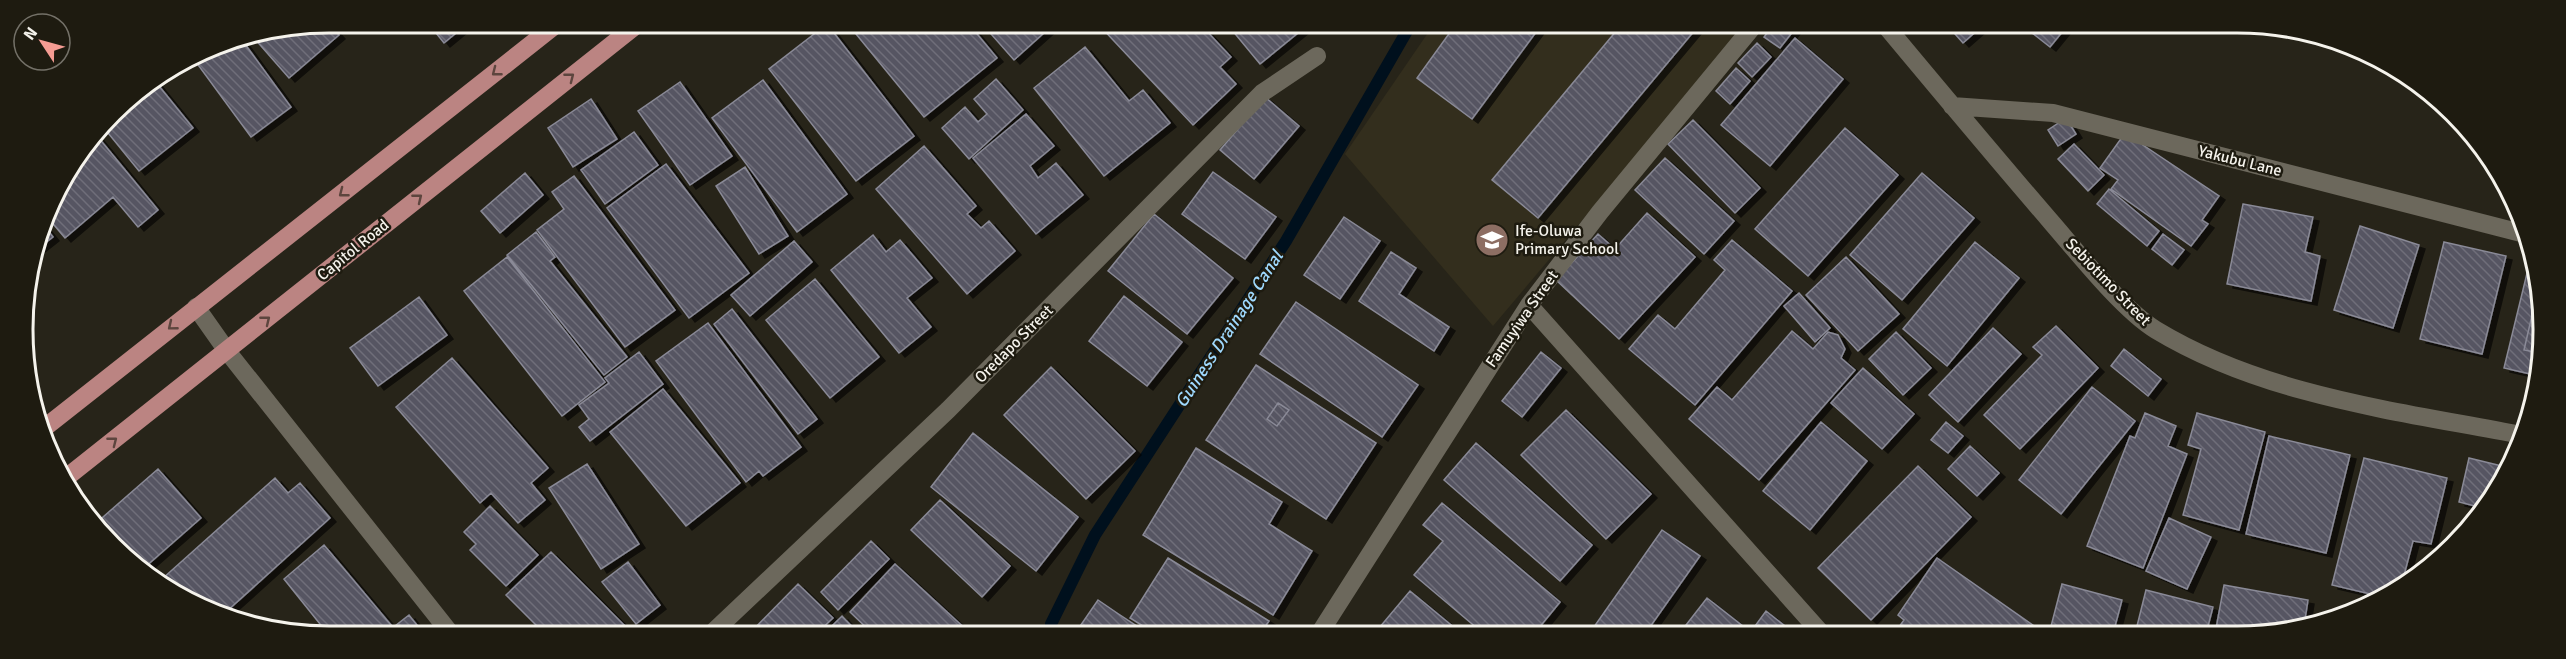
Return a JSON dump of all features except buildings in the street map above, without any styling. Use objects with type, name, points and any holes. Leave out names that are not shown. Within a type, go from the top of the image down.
[{"type":"main road","points":[[49,424],[545,33]]},
{"type":"main road","name":"Capitol Road","points":[[71,474],[626,33]]},
{"type":"street","name":"Famuyiwa Street","points":[[1324,626],[1529,305],[1600,212],[1748,33]]},
{"type":"street","name":"Sebiotimo Street","points":[[1892,33],[2070,244],[2118,296],[2154,328],[2204,357],[2246,373],[2325,396],[2514,434]]},
{"type":"street","name":"Oredapo Street","points":[[719,626],[948,410],[1262,93],[1317,56]]},
{"type":"street","name":"Yakubu Lane","points":[[1952,106],[2053,113],[2516,232]]},
{"type":"street","points":[[1529,305],[1815,626]]},
{"type":"street","points":[[196,307],[227,351],[445,626]]},
{"type":"shaded area","name":"Ife-Oluwa Primary School","points":[[1428,33],[1740,33],[1493,326],[1345,154]]},
{"type":"waterway","name":"Guiness Drainage Canal","points":[[1051,626],[1095,535],[1286,241],[1406,33]]},
{"type":"place","name":"Ife-Oluwa Primary School","points":[[1492,240]]}]
